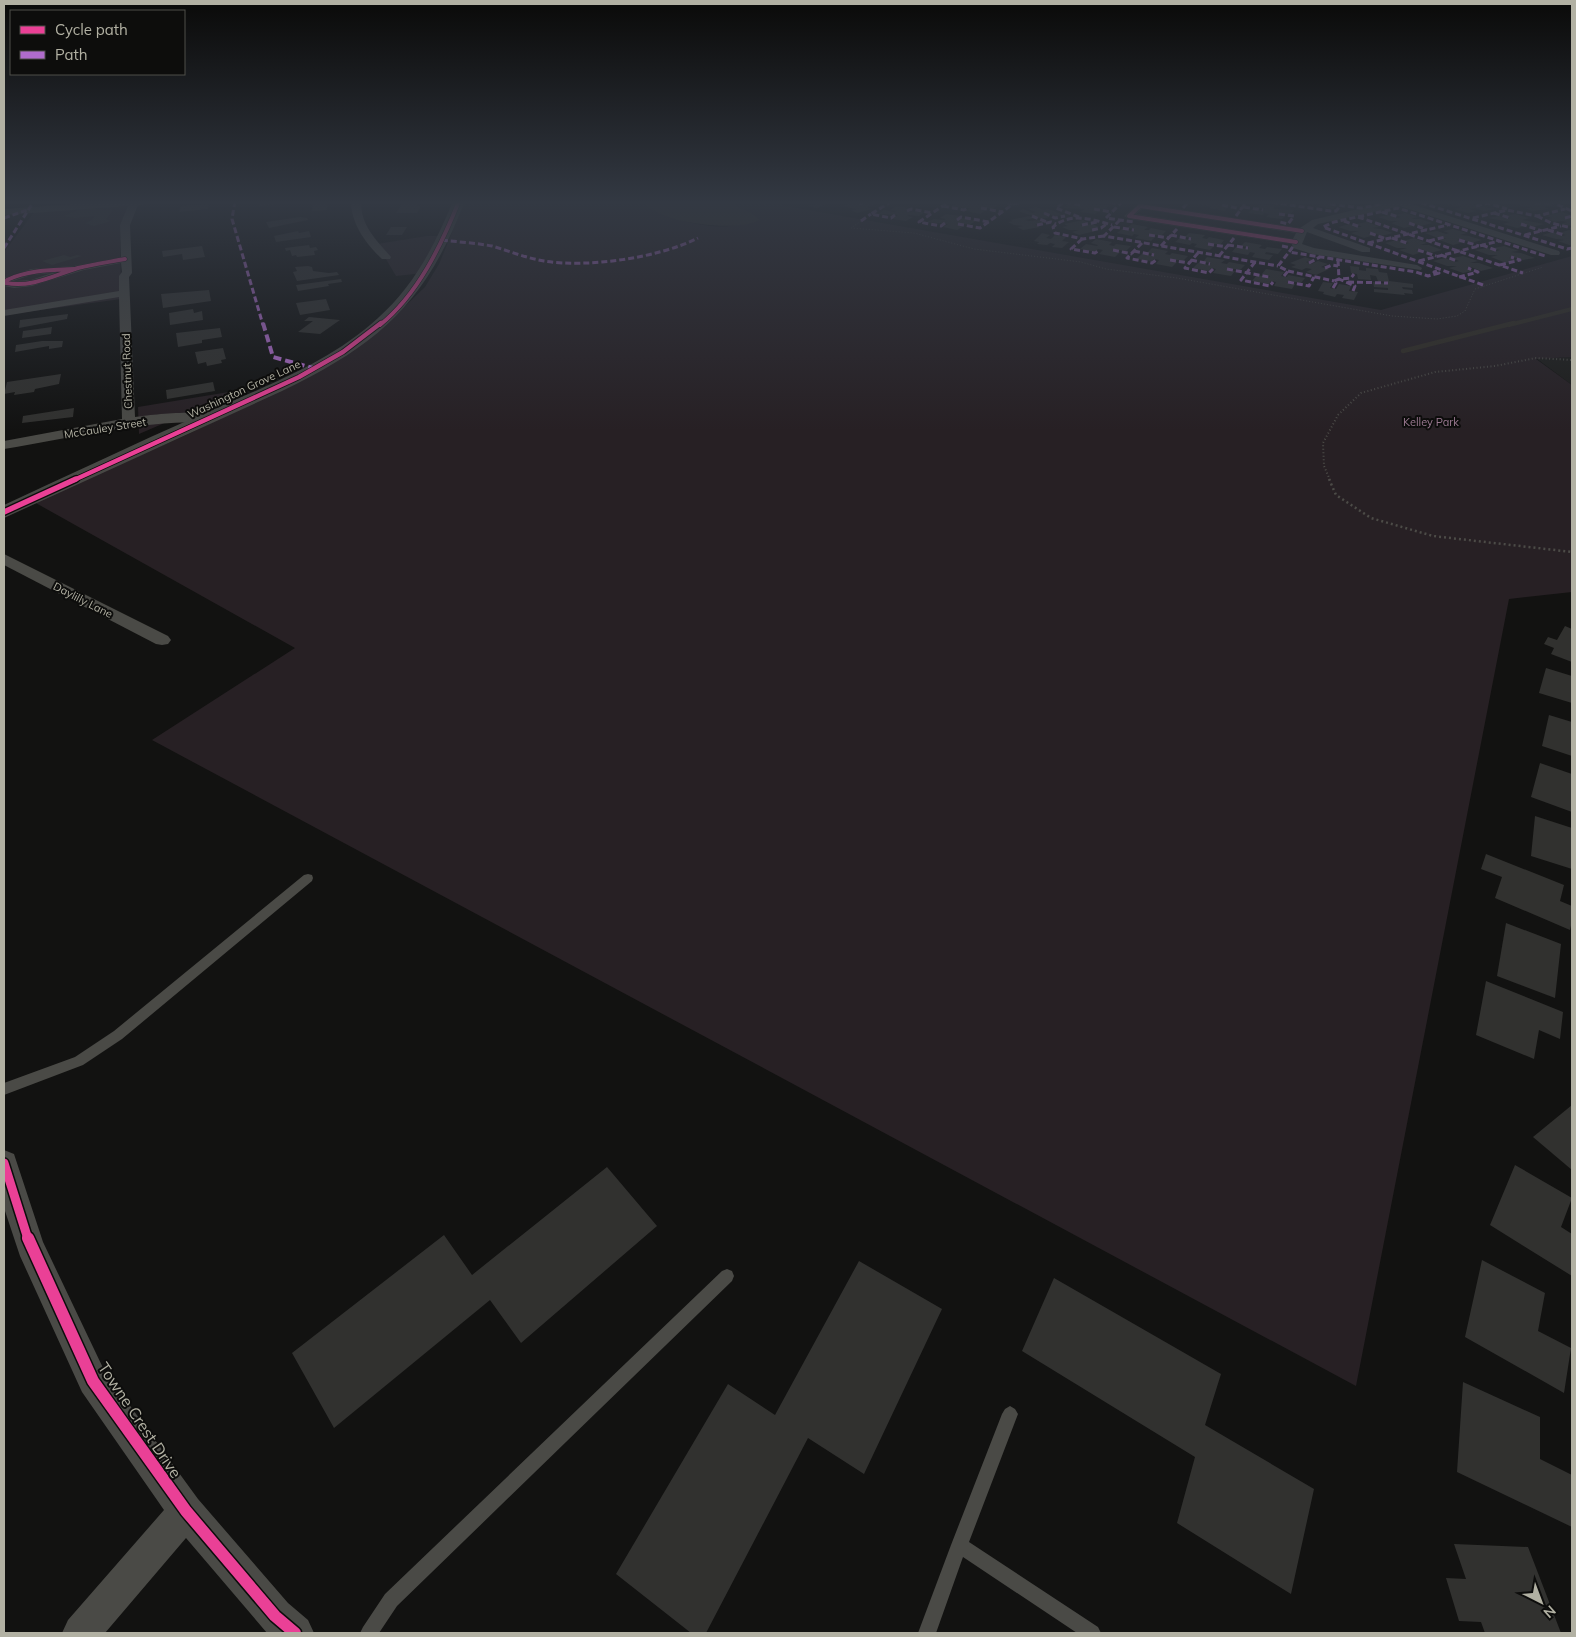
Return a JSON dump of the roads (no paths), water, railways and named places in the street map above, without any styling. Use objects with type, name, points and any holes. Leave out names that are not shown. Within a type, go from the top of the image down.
[{"type":"street","points":[[11,277],[6,283],[20,284],[47,277]]},
{"type":"street","name":"Chestnut Road","points":[[124,277],[129,423]]},
{"type":"street","name":"Washington Grove Lane","points":[[4,512],[292,380],[342,351],[382,322],[422,277]]},
{"type":"street","points":[[4,313],[125,293]]},
{"type":"street","name":"McCauley Street","points":[[4,445],[129,423],[178,417],[207,418]]},
{"type":"street","name":"Daylilly Lane","points":[[4,559],[162,640]]},
{"type":"street","name":"Towne Crest Drive","points":[[4,1163],[30,1246],[93,1381],[186,1511],[275,1616],[295,1633]]},
{"type":"street","points":[[82,1633],[186,1511]]},
{"type":"lane","points":[[4,1089],[79,1061],[110,1040],[308,878]]},
{"type":"lane","points":[[369,1633],[391,1600],[727,1276]]},
{"type":"lane","points":[[927,1633],[1010,1414]]},
{"type":"lane","points":[[959,1545],[1092,1633]]},
{"type":"waterway","points":[[1509,325],[1572,309]]},
{"type":"waterway","points":[[1403,351],[1514,323]]},
{"type":"park label","name":"Kelley Park","points":[[1431,422]]}]
